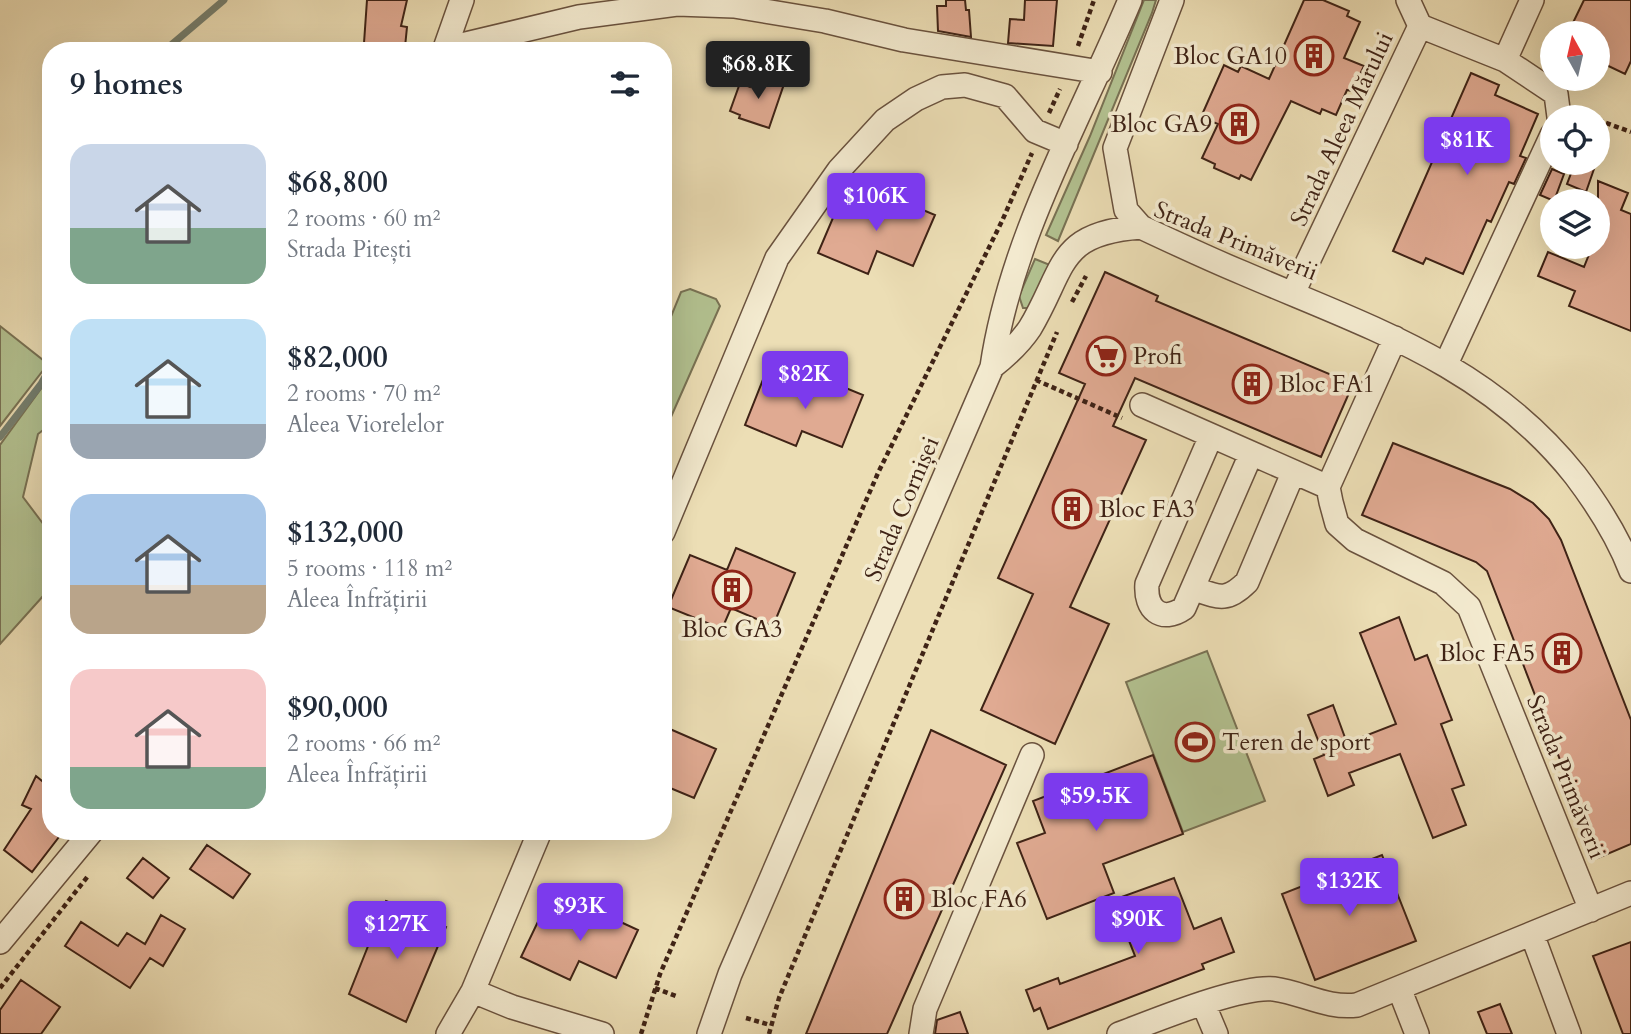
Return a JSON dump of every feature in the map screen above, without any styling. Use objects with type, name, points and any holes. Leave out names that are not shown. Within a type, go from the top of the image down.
[{"type":"street","points":[[447,42],[462,0]]},
{"type":"street","name":"Strada Cornișei","points":[[709,1034],[730,974],[992,367],[1009,290],[1066,144],[1130,0]]},
{"type":"street","points":[[1141,227],[1126,210],[1120,190],[1115,148],[1172,0]]},
{"type":"street","name":"Strada Aleea Mărului","points":[[1408,0],[1420,26],[1505,60],[1556,94],[1557,105]]},
{"type":"street","points":[[1505,60],[1532,0]]},
{"type":"street","points":[[477,42],[579,17],[677,4],[711,5],[825,21],[904,40],[1100,72]]},
{"type":"street","name":"Strada Aleea Mărului","points":[[1293,293],[1420,26]]},
{"type":"street","points":[[672,510],[777,258],[839,170],[885,120],[916,99],[942,87],[965,85],[1005,96],[1021,117],[1040,134],[1066,144]]},
{"type":"street","points":[[1447,363],[1540,161]]},
{"type":"street","name":"Strada Primăverii","points":[[992,367],[1029,328],[1062,262],[1073,248],[1089,238],[1115,229],[1141,227],[1447,363],[1506,405],[1561,458],[1596,503],[1630,564]]},
{"type":"street","points":[[1142,405],[1328,488],[1395,338]]},
{"type":"street","points":[[1211,436],[1147,584],[1146,598],[1151,610],[1162,615],[1174,615],[1184,608],[1251,454]]},
{"type":"street","points":[[1193,588],[1219,597],[1233,595],[1247,582],[1293,472]]},
{"type":"street","name":"Strada Primăverii","points":[[1328,488],[1338,524],[1355,540],[1443,583],[1469,607],[1591,910]]},
{"type":"street","points":[[921,1034],[925,1009],[1032,755]]},
{"type":"street","points":[[0,942],[85,840]]},
{"type":"street","points":[[449,1034],[473,991],[536,840]]},
{"type":"street","points":[[1119,1034],[1203,1003],[1274,989],[1342,1007],[1357,1005],[1631,893]]},
{"type":"street","points":[[1532,934],[1569,1034]]},
{"type":"street","points":[[1399,988],[1417,1034]]},
{"type":"street","points":[[473,991],[512,1007],[602,1034]]},
{"type":"street","points":[[1203,1003],[1216,1034]]},
{"type":"path","points":[[641,1034],[655,988],[878,473],[1002,221],[1069,66],[1094,0]]},
{"type":"path","points":[[1610,124],[1631,132]]},
{"type":"path","points":[[1067,313],[1090,268]]},
{"type":"path","points":[[769,1034],[1036,380],[1061,326]]},
{"type":"path","points":[[1036,380],[1125,419],[1142,405]]},
{"type":"path","points":[[0,988],[89,874]]},
{"type":"path","points":[[655,988],[676,996]]},
{"type":"path","points":[[746,1018],[770,1026]]},
{"type":"green space","points":[[1144,0],[1156,0],[1058,241],[1046,235],[1090,136]]},
{"type":"green space","points":[[1035,259],[1050,265],[1031,308],[1023,308],[1019,296]]},
{"type":"green space","points":[[690,289],[716,299],[720,306],[672,415],[672,314],[681,292]]},
{"type":"green space","points":[[0,326],[42,359],[42,372],[0,426]]},
{"type":"green space","points":[[42,387],[42,431],[38,434],[23,497],[42,522],[42,597],[0,644],[0,445]]},
{"type":"green space","name":"Teren de sport","points":[[1207,651],[1265,801],[1183,832],[1126,682]]},
{"type":"building","points":[[367,0],[407,0],[401,26],[407,27],[406,42],[364,42]]},
{"type":"building","points":[[946,0],[965,0],[966,10],[969,10],[971,37],[938,31],[937,6],[946,6]]},
{"type":"building","points":[[1025,0],[1057,0],[1053,46],[1008,43],[1010,19],[1024,20]]},
{"type":"building","points":[[1304,0],[1323,0],[1349,11],[1347,16],[1360,22],[1344,58],[1364,66],[1352,91],[1347,90],[1336,115],[1322,109],[1320,114],[1291,101],[1251,180],[1241,175],[1239,179],[1214,168],[1215,164],[1202,158],[1218,124],[1201,117],[1224,65],[1238,72],[1241,66],[1269,79]]},
{"type":"building","points":[[1584,0],[1631,0],[1631,61],[1625,74],[1610,67],[1610,21],[1574,21]]},
{"type":"building","points":[[1471,73],[1499,85],[1495,95],[1538,114],[1520,156],[1526,158],[1514,184],[1509,182],[1491,222],[1487,220],[1463,274],[1426,258],[1423,264],[1393,251]]},
{"type":"building","points":[[755,74],[784,84],[769,128],[739,118],[740,115],[730,111],[740,83],[750,87]]},
{"type":"building","points":[[1549,175],[1564,175],[1558,189],[1543,189]]},
{"type":"building","points":[[1570,175],[1592,175],[1587,189],[1567,184]]},
{"type":"building","points":[[1598,181],[1628,193],[1621,210],[1631,214],[1631,331],[1569,306],[1575,291],[1538,276],[1545,259],[1565,259],[1584,267],[1587,259],[1610,259],[1610,189],[1598,189]]},
{"type":"building","points":[[885,194],[935,215],[913,266],[877,251],[868,274],[818,253],[841,199],[877,214]]},
{"type":"building","points":[[1105,272],[1158,296],[1156,301],[1353,384],[1321,457],[1135,378],[1113,426],[1146,440],[1070,607],[1109,624],[1055,744],[981,710],[1033,594],[998,578],[1085,384],[1059,373]]},
{"type":"building","points":[[809,373],[863,395],[842,447],[802,431],[796,446],[745,425],[764,377],[801,392]]},
{"type":"building","name":"Bloc FA5","points":[[1393,443],[1510,489],[1533,503],[1549,519],[1561,540],[1631,720],[1631,844],[1598,858],[1487,571],[1476,562],[1362,515]]},
{"type":"building","name":"Bloc GA3","points":[[736,548],[795,573],[773,626],[731,608],[722,629],[672,609],[672,598],[690,555],[727,570]]},
{"type":"building","points":[[1399,617],[1415,660],[1427,655],[1452,720],[1441,724],[1464,785],[1452,789],[1466,825],[1433,838],[1400,754],[1349,773],[1354,785],[1328,796],[1314,759],[1324,755],[1308,715],[1333,705],[1347,743],[1396,724],[1360,633]]},
{"type":"building","points":[[672,730],[716,749],[694,798],[672,789]]},
{"type":"building","name":"Bloc FA6","points":[[931,730],[1006,765],[887,1034],[806,1034]]},
{"type":"building","points":[[1153,755],[1183,834],[1103,864],[1114,893],[1047,919],[1017,843],[1045,833],[1033,801]]},
{"type":"building","points":[[36,776],[42,781],[42,840],[57,840],[32,872],[4,850],[31,809],[22,805]]},
{"type":"building","points":[[207,845],[250,874],[233,898],[190,869]]},
{"type":"building","points":[[1382,855],[1416,941],[1315,980],[1282,894]]},
{"type":"building","points":[[143,858],[169,878],[153,898],[127,878]]},
{"type":"building","points":[[1174,878],[1194,929],[1221,918],[1234,952],[1202,964],[1204,969],[1048,1029],[1040,1008],[1034,1011],[1026,990],[1058,978],[1060,984],[1135,956],[1113,900]]},
{"type":"building","points":[[386,901],[446,927],[406,1022],[349,994]]},
{"type":"building","points":[[586,906],[638,930],[616,978],[579,961],[570,980],[521,957],[544,909],[577,924]]},
{"type":"building","points":[[161,915],[185,929],[163,966],[150,958],[130,988],[65,946],[81,922],[118,946],[127,933],[145,944]]},
{"type":"building","points":[[1631,942],[1631,1034],[1623,1034],[1593,956]]},
{"type":"building","points":[[21,980],[60,1007],[41,1034],[0,1034],[0,1010]]},
{"type":"building","points":[[1500,1004],[1512,1034],[1487,1034],[1478,1012]]},
{"type":"building","points":[[960,1012],[968,1034],[935,1034],[937,1020]]},
{"type":"waterway","points":[[175,42],[224,0]]},
{"type":"waterway","points":[[0,437],[42,382]]},
{"type":"place","name":"Bloc GA10","points":[[1314,56]]},
{"type":"place","name":"Bloc GA9","points":[[1239,124]]},
{"type":"place","name":"Profi","points":[[1106,356]]},
{"type":"place","name":"Bloc FA1","points":[[1252,384]]},
{"type":"place","name":"Bloc FA3","points":[[1072,509]]},
{"type":"place","name":"Bloc GA3","points":[[732,590]]},
{"type":"place","name":"Bloc FA5","points":[[1562,653]]},
{"type":"place","name":"Teren de sport","points":[[1195,742]]},
{"type":"place","name":"Bloc FA6","points":[[904,899]]}]
